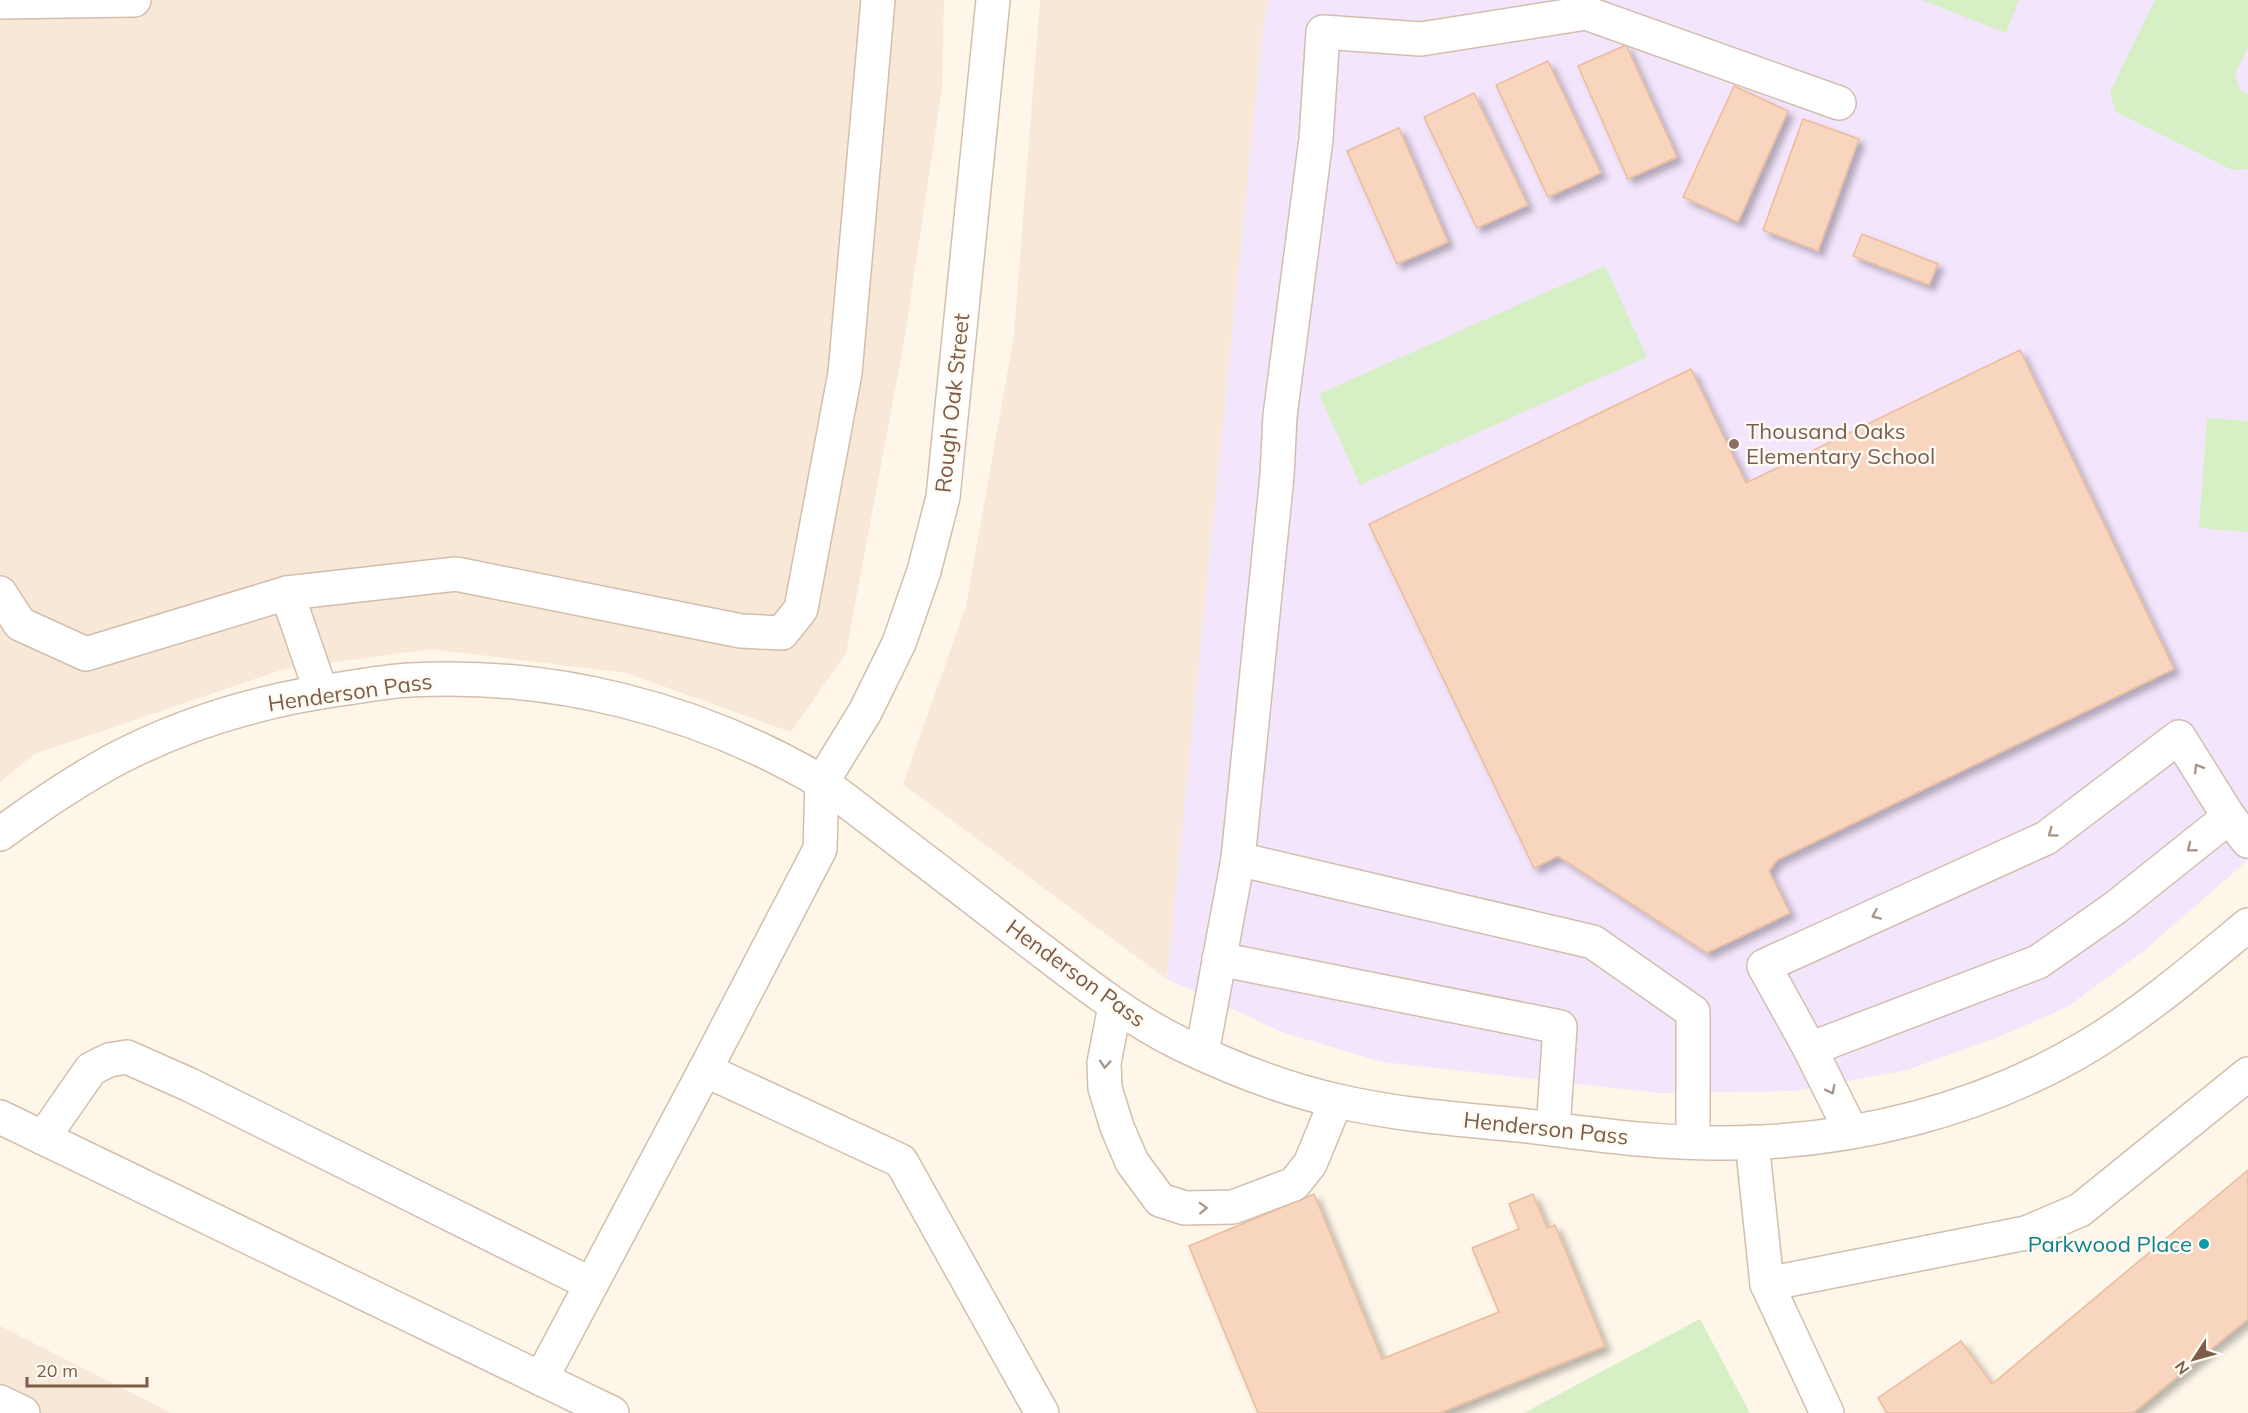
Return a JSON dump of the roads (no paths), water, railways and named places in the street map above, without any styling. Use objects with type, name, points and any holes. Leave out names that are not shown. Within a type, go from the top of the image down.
[{"type":"street","points":[[0,2],[134,0]]},
{"type":"street","points":[[0,593],[20,624],[86,654],[287,592],[456,574],[741,631],[782,633],[801,609],[845,373],[878,0]]},
{"type":"street","name":"Rough Oak Street","points":[[822,782],[865,712],[899,643],[924,571],[943,497],[993,0]]},
{"type":"street","points":[[1202,1053],[1238,858],[1277,476],[1280,416],[1316,139],[1323,32],[1421,39],[1586,13],[1839,103]]},
{"type":"street","points":[[287,592],[321,692]]},
{"type":"street","name":"Henderson Pass","points":[[0,834],[49,798],[115,760],[185,728],[258,704],[321,692],[409,680],[486,680],[562,687],[637,704],[710,727],[780,758],[822,782],[1115,1006],[1179,1043],[1249,1073],[1336,1101],[1397,1112],[1693,1142],[1724,1143],[1801,1139],[1876,1127],[1950,1107],[2022,1080],[2080,1050],[2156,1000],[2248,924]]},
{"type":"street","points":[[1810,1049],[2038,962],[2115,908],[2239,829],[2179,737],[2046,838],[1764,966],[1810,1049],[1851,1131]]},
{"type":"street","points":[[541,1379],[820,849],[822,782]]},
{"type":"street","points":[[1238,858],[1593,942],[1693,1012],[1693,1142]]},
{"type":"street","points":[[1219,959],[1560,1027],[1553,1129]]},
{"type":"street","points":[[1115,1006],[1104,1063],[1105,1089],[1117,1127],[1132,1162],[1160,1200],[1185,1208],[1233,1206],[1294,1184],[1310,1164],[1336,1101]]},
{"type":"street","points":[[43,1138],[91,1069],[109,1060],[127,1057],[190,1085],[591,1284]]},
{"type":"street","points":[[705,1070],[901,1161],[1042,1413]]},
{"type":"street","points":[[1767,1284],[2026,1233],[2080,1210],[2248,1074]]},
{"type":"street","points":[[0,1117],[612,1413]]},
{"type":"street","points":[[1752,1142],[1767,1284],[1827,1413]]},
{"type":"street","points":[[0,1402],[24,1413]]},
{"type":"place","name":"Thousand Oaks Elementary School","points":[[1734,444]]},
{"type":"place","name":"Parkwood Place","points":[[2204,1244]]}]
